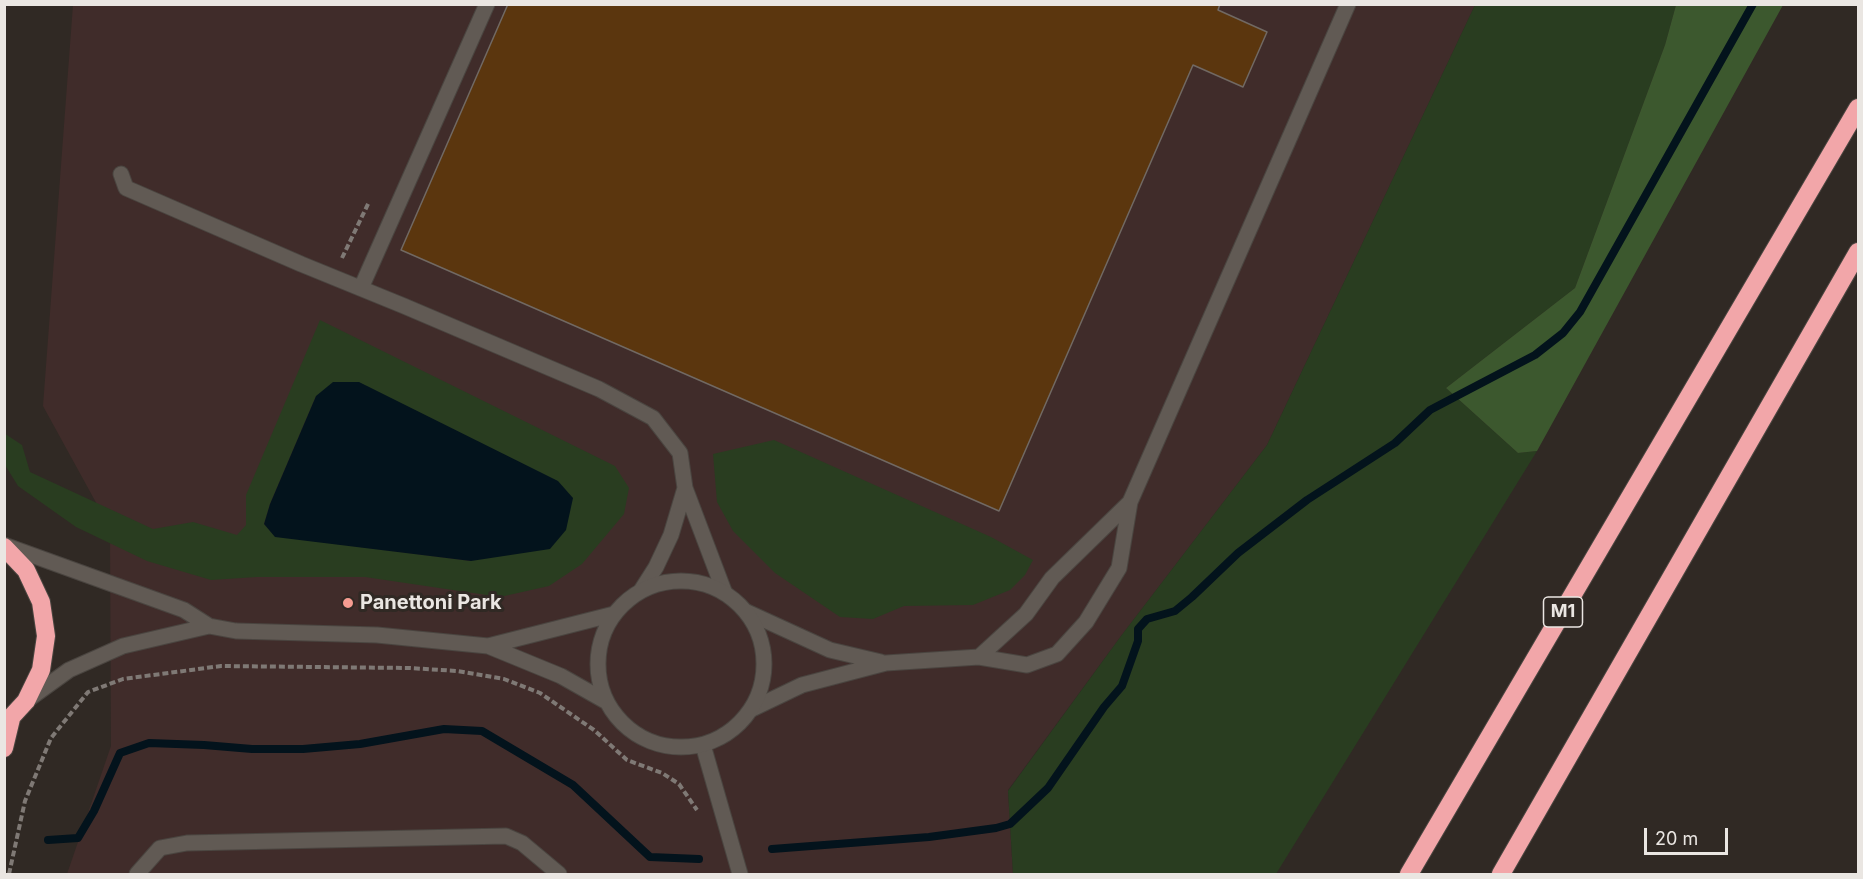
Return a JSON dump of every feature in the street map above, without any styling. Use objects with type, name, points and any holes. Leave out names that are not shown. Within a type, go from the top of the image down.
[{"type":"highway","name":"M1","points":[[1409,874],[1858,108]]},
{"type":"highway","points":[[1501,874],[1858,252]]},
{"type":"highway","points":[[4,546],[26,570],[40,602],[46,636],[41,670],[26,701],[8,722],[4,748]]},
{"type":"street","points":[[361,288],[487,4]]},
{"type":"street","points":[[752,710],[802,685],[885,663],[980,657],[1028,665],[1057,654],[1086,622],[1119,568],[1130,502],[1348,4]]},
{"type":"street","points":[[121,174],[126,188],[599,389],[653,417],[680,453],[685,489],[724,591]]},
{"type":"street","points":[[642,589],[656,567],[671,534],[685,489]]},
{"type":"street","points":[[980,657],[1026,614],[1052,578],[1130,502]]},
{"type":"street","points":[[4,546],[184,610],[209,626],[236,631],[377,635],[488,646],[561,676],[607,702]]},
{"type":"street","points":[[683,580],[704,583],[724,591],[747,612],[758,630],[764,649],[765,670],[761,690],[752,710],[732,731],[703,745],[677,748],[649,741],[624,726],[607,702],[599,680],[598,657],[603,634],[614,614],[642,589],[662,582],[683,580]]},
{"type":"street","points":[[747,612],[830,650],[885,663]]},
{"type":"street","points":[[488,646],[614,614]]},
{"type":"street","points":[[26,701],[69,670],[123,646],[209,626]]},
{"type":"street","points":[[703,745],[740,874]]},
{"type":"street","points":[[137,874],[160,848],[187,843],[506,836],[522,843],[559,874]]},
{"type":"path","points":[[9,874],[25,801],[51,738],[88,692],[123,679],[221,666],[409,668],[457,671],[504,679],[540,693],[594,730],[627,759],[662,773],[679,784],[699,813]]},
{"type":"shaded area","points":[[73,5],[1475,5],[1267,445],[1121,636],[1008,790],[1013,874],[67,874],[111,746],[110,528],[43,406]]},
{"type":"green space","points":[[1475,5],[1676,5],[1665,45],[1575,288],[1446,388],[1518,453],[1537,451],[1276,874],[1013,874],[1008,791],[1121,636],[1267,445]]},
{"type":"green space","points":[[1676,5],[1783,5],[1537,451],[1518,453],[1446,388],[1575,288],[1665,45]]},
{"type":"green space","points":[[320,320],[615,466],[629,488],[624,514],[582,564],[549,586],[500,597],[365,577],[257,577],[211,580],[147,561],[76,527],[18,486],[5,465],[4,433],[22,445],[30,472],[153,529],[193,522],[237,535],[246,525],[246,495]],"holes":[[[316,396],[471,561],[275,536],[264,524],[270,504]]]},
{"type":"green space","points":[[774,440],[991,537],[1033,560],[1025,575],[1010,590],[973,605],[904,606],[873,619],[840,617],[775,573],[733,531],[717,502],[713,454]]},
{"type":"water","points":[[333,382],[359,382],[558,481],[573,498],[566,530],[550,549],[471,561],[275,537],[264,524],[270,504],[316,396]]},
{"type":"building","points":[[508,4],[1220,4],[1218,10],[1267,32],[1243,87],[1193,65],[999,511],[401,250]]},
{"type":"waterway","points":[[772,849],[929,837],[1010,824],[1048,788],[1104,707],[1122,686],[1138,641],[1138,629],[1147,619],[1175,611],[1238,553],[1307,500],[1395,443],[1430,410],[1535,355],[1563,333],[1580,312],[1753,4]]},
{"type":"waterway","points":[[48,840],[78,838],[94,811],[120,753],[149,743],[252,749],[303,749],[360,744],[444,729],[482,731],[573,785],[650,857],[699,859]]},
{"type":"place","name":"Panettoni Park","points":[[348,603]]}]
